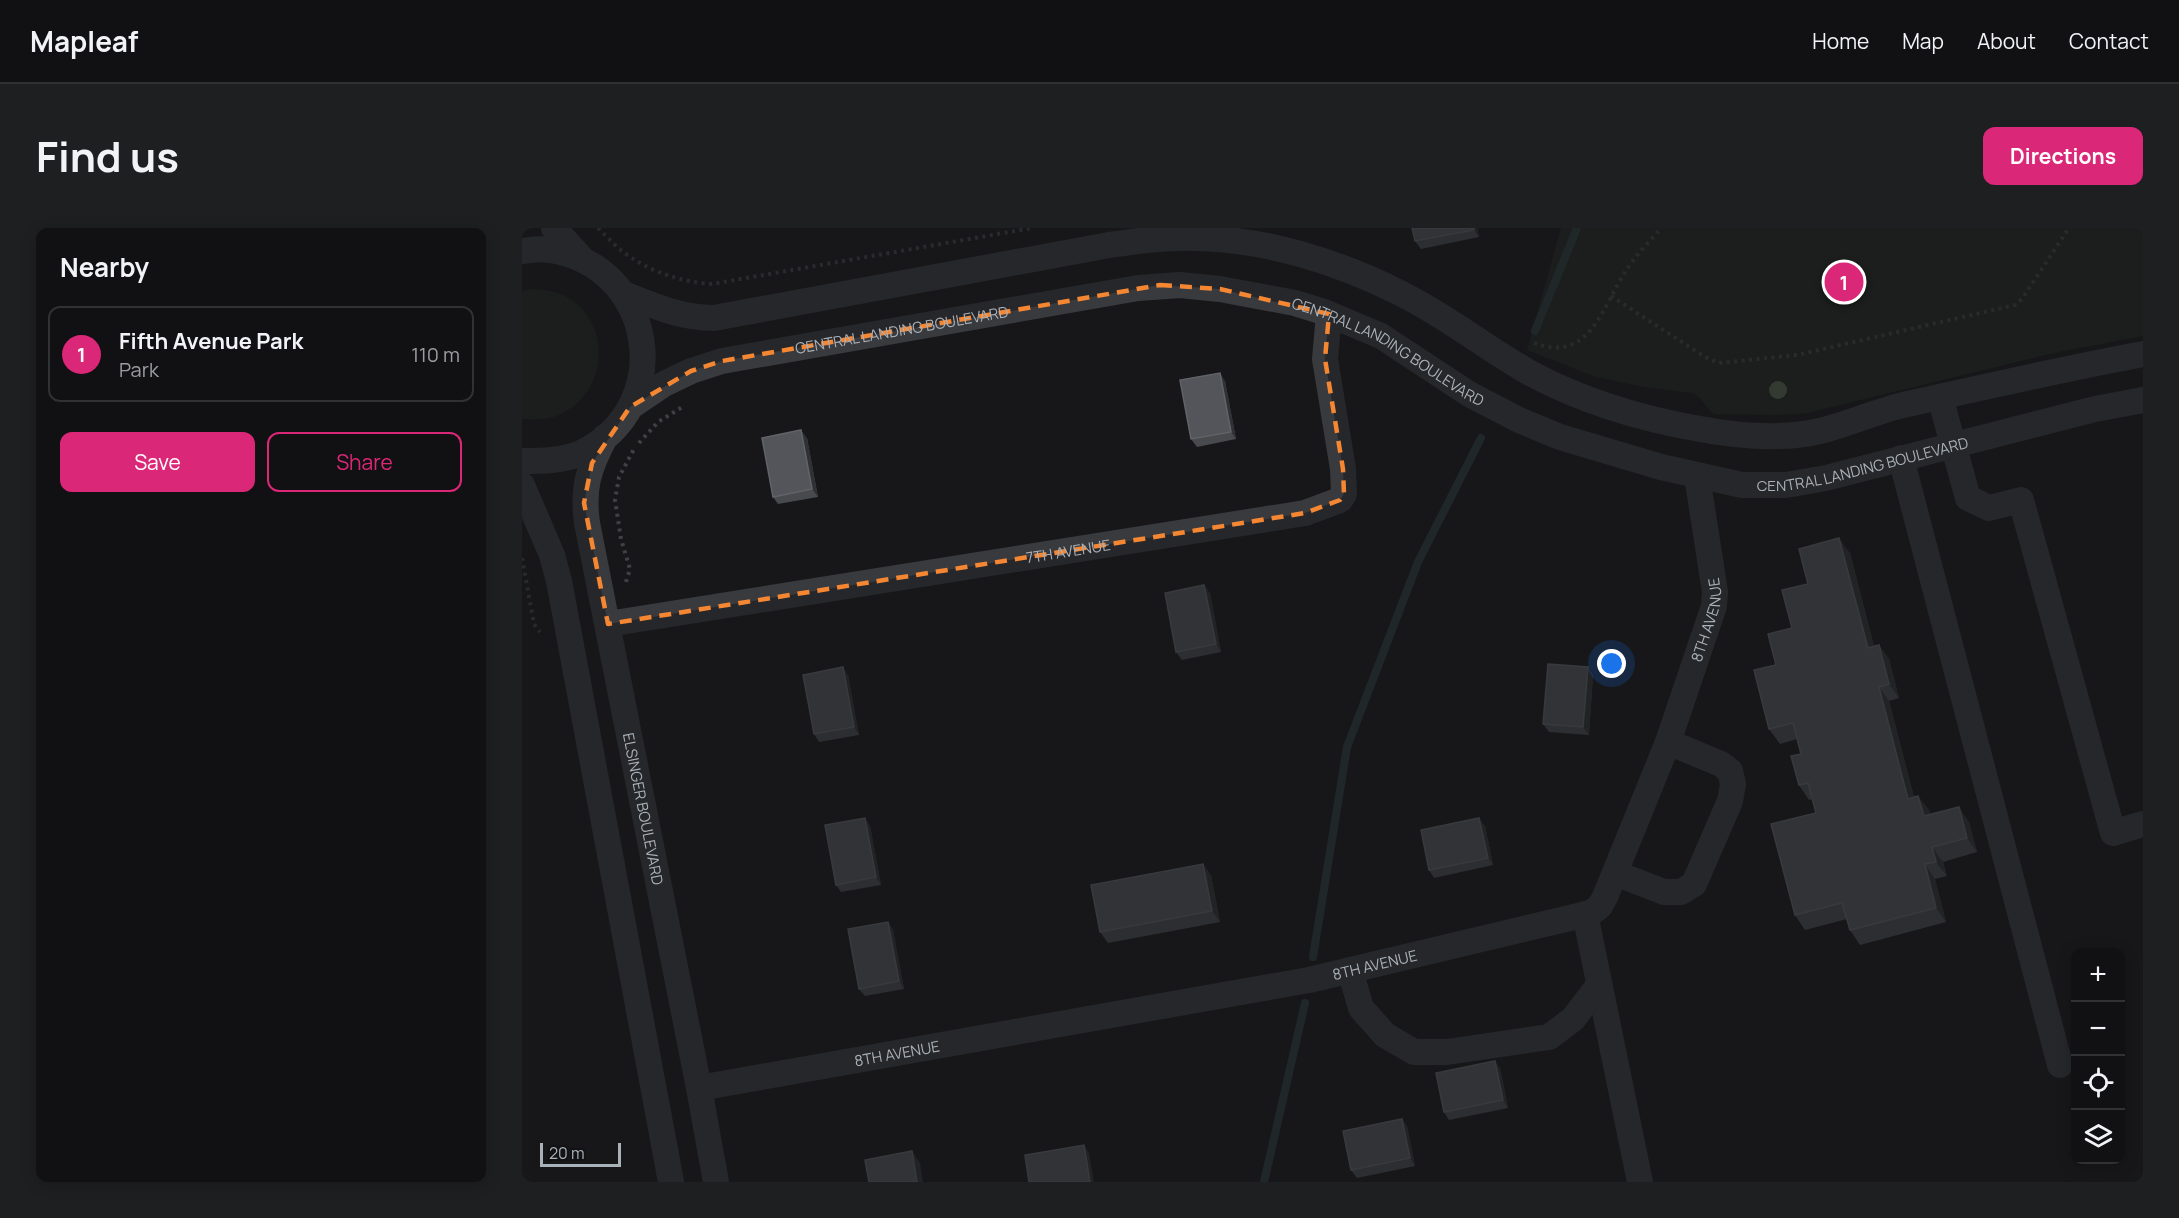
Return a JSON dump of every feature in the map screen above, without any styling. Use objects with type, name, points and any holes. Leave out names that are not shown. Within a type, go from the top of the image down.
[{"type":"street","points":[[522,461],[551,461],[580,453],[605,437],[630,407],[639,385],[643,361],[642,338],[635,315],[624,294],[605,274],[582,259],[554,228]]},
{"type":"street","points":[[624,294],[686,316],[714,318],[1109,245],[1175,238],[1218,239],[1261,245],[1352,271],[1403,294],[1529,372],[1612,407],[1661,421],[1767,436],[1819,431],[1899,406],[2143,354]]},
{"type":"street","points":[[522,251],[548,249],[582,259]]},
{"type":"street","name":"CENTRAL LANDING BOULEVARD","points":[[630,407],[664,384],[691,371],[723,361],[1138,288],[1180,285],[1220,289],[1294,303],[1329,314],[1381,336],[1469,394],[1540,430],[1650,464],[1742,484],[1786,484],[1826,478],[2095,409],[2143,400]]},
{"type":"street","name":"7TH AVENUE","points":[[608,624],[1305,513],[1340,500],[1344,494],[1343,469],[1325,358],[1329,314]]},
{"type":"street","points":[[1940,397],[1968,498],[1989,508],[2021,500],[2113,832],[2143,824]]},
{"type":"street","name":"ELSINGER BOULEVARD","points":[[605,437],[592,463],[585,488],[584,502],[716,1182]]},
{"type":"street","points":[[1901,458],[2060,1065]]},
{"type":"street","name":"8TH AVENUE","points":[[699,1088],[1298,982],[1592,913],[1600,906],[1615,873],[1668,742],[1714,606],[1715,592],[1697,476]]},
{"type":"street","points":[[522,484],[552,555],[559,581],[671,1182]]},
{"type":"street","points":[[1615,873],[1664,892],[1681,892],[1694,884],[1730,801],[1733,784],[1731,771],[1721,764],[1668,742]]},
{"type":"street","points":[[1585,914],[1640,1182]]},
{"type":"street","points":[[1350,970],[1361,1008],[1385,1035],[1414,1053],[1447,1052],[1549,1037],[1573,1019],[1599,985]]},
{"type":"path","points":[[598,228],[626,254],[661,273],[691,283],[712,284],[1032,228]]},
{"type":"path","points":[[1529,341],[1553,349],[1560,349],[1579,342],[1590,331],[1627,270],[1661,228]]},
{"type":"path","points":[[1611,296],[1705,357],[1719,363],[1797,355],[2015,305],[2022,299],[2069,228]]},
{"type":"path","points":[[630,569],[621,538],[615,500],[619,477],[635,447],[658,422],[688,403]]},
{"type":"path","points":[[522,558],[534,624]]},
{"type":"highlighted area","points":[[1160,285],[1220,289],[1329,314],[1325,359],[1343,469],[1344,494],[1340,500],[1305,513],[608,624],[584,503],[592,463],[630,407],[691,371],[722,361]]},
{"type":"shaded area","points":[[1561,228],[2143,228],[2143,336],[2058,352],[1807,413],[1715,414],[1692,393],[1644,387],[1596,377],[1527,350]]},
{"type":"shaded area","points":[[533,289],[561,294],[581,308],[592,324],[598,342],[598,360],[594,378],[585,394],[572,407],[550,418],[522,419],[522,291]]},
{"type":"building","points":[[1412,228],[1474,228],[1474,230],[1415,241]]},
{"type":"building","points":[[1220,373],[1231,432],[1191,439],[1180,380]]},
{"type":"building","points":[[801,430],[812,489],[773,497],[762,438]]},
{"type":"building","points":[[1839,538],[1868,648],[1879,645],[1889,684],[1879,687],[1908,799],[1918,796],[1924,816],[1959,807],[1967,838],[1932,847],[1936,862],[1925,864],[1936,908],[1850,930],[1842,903],[1795,915],[1771,824],[1816,813],[1808,783],[1799,785],[1791,756],[1801,754],[1793,723],[1769,729],[1754,670],[1776,665],[1768,634],[1792,628],[1782,590],[1808,584],[1799,549]]},
{"type":"building","points":[[1204,585],[1216,644],[1176,652],[1165,593]]},
{"type":"building","points":[[1548,664],[1588,667],[1583,727],[1543,724]]},
{"type":"building","points":[[843,667],[854,727],[814,734],[803,675]]},
{"type":"building","points":[[865,818],[876,877],[836,885],[825,825]]},
{"type":"building","points":[[1479,818],[1488,858],[1429,870],[1421,830]]},
{"type":"building","points":[[1203,864],[1212,911],[1100,932],[1091,885]]},
{"type":"building","points":[[888,922],[899,981],[859,989],[848,929]]},
{"type":"building","points":[[1495,1061],[1503,1100],[1444,1112],[1436,1073]]},
{"type":"building","points":[[1402,1119],[1410,1158],[1351,1170],[1343,1131]]},
{"type":"building","points":[[1084,1145],[1090,1182],[1029,1182],[1025,1155]]},
{"type":"building","points":[[912,1151],[917,1182],[869,1182],[865,1160]]},
{"type":"waterway","points":[[1535,331],[1577,228]]},
{"type":"waterway","points":[[1313,957],[1347,747],[1418,562],[1481,438]]},
{"type":"waterway","points":[[1264,1182],[1305,1003]]},
{"type":"place","name":"Fifth Avenue Park","points":[[1844,282]]}]
